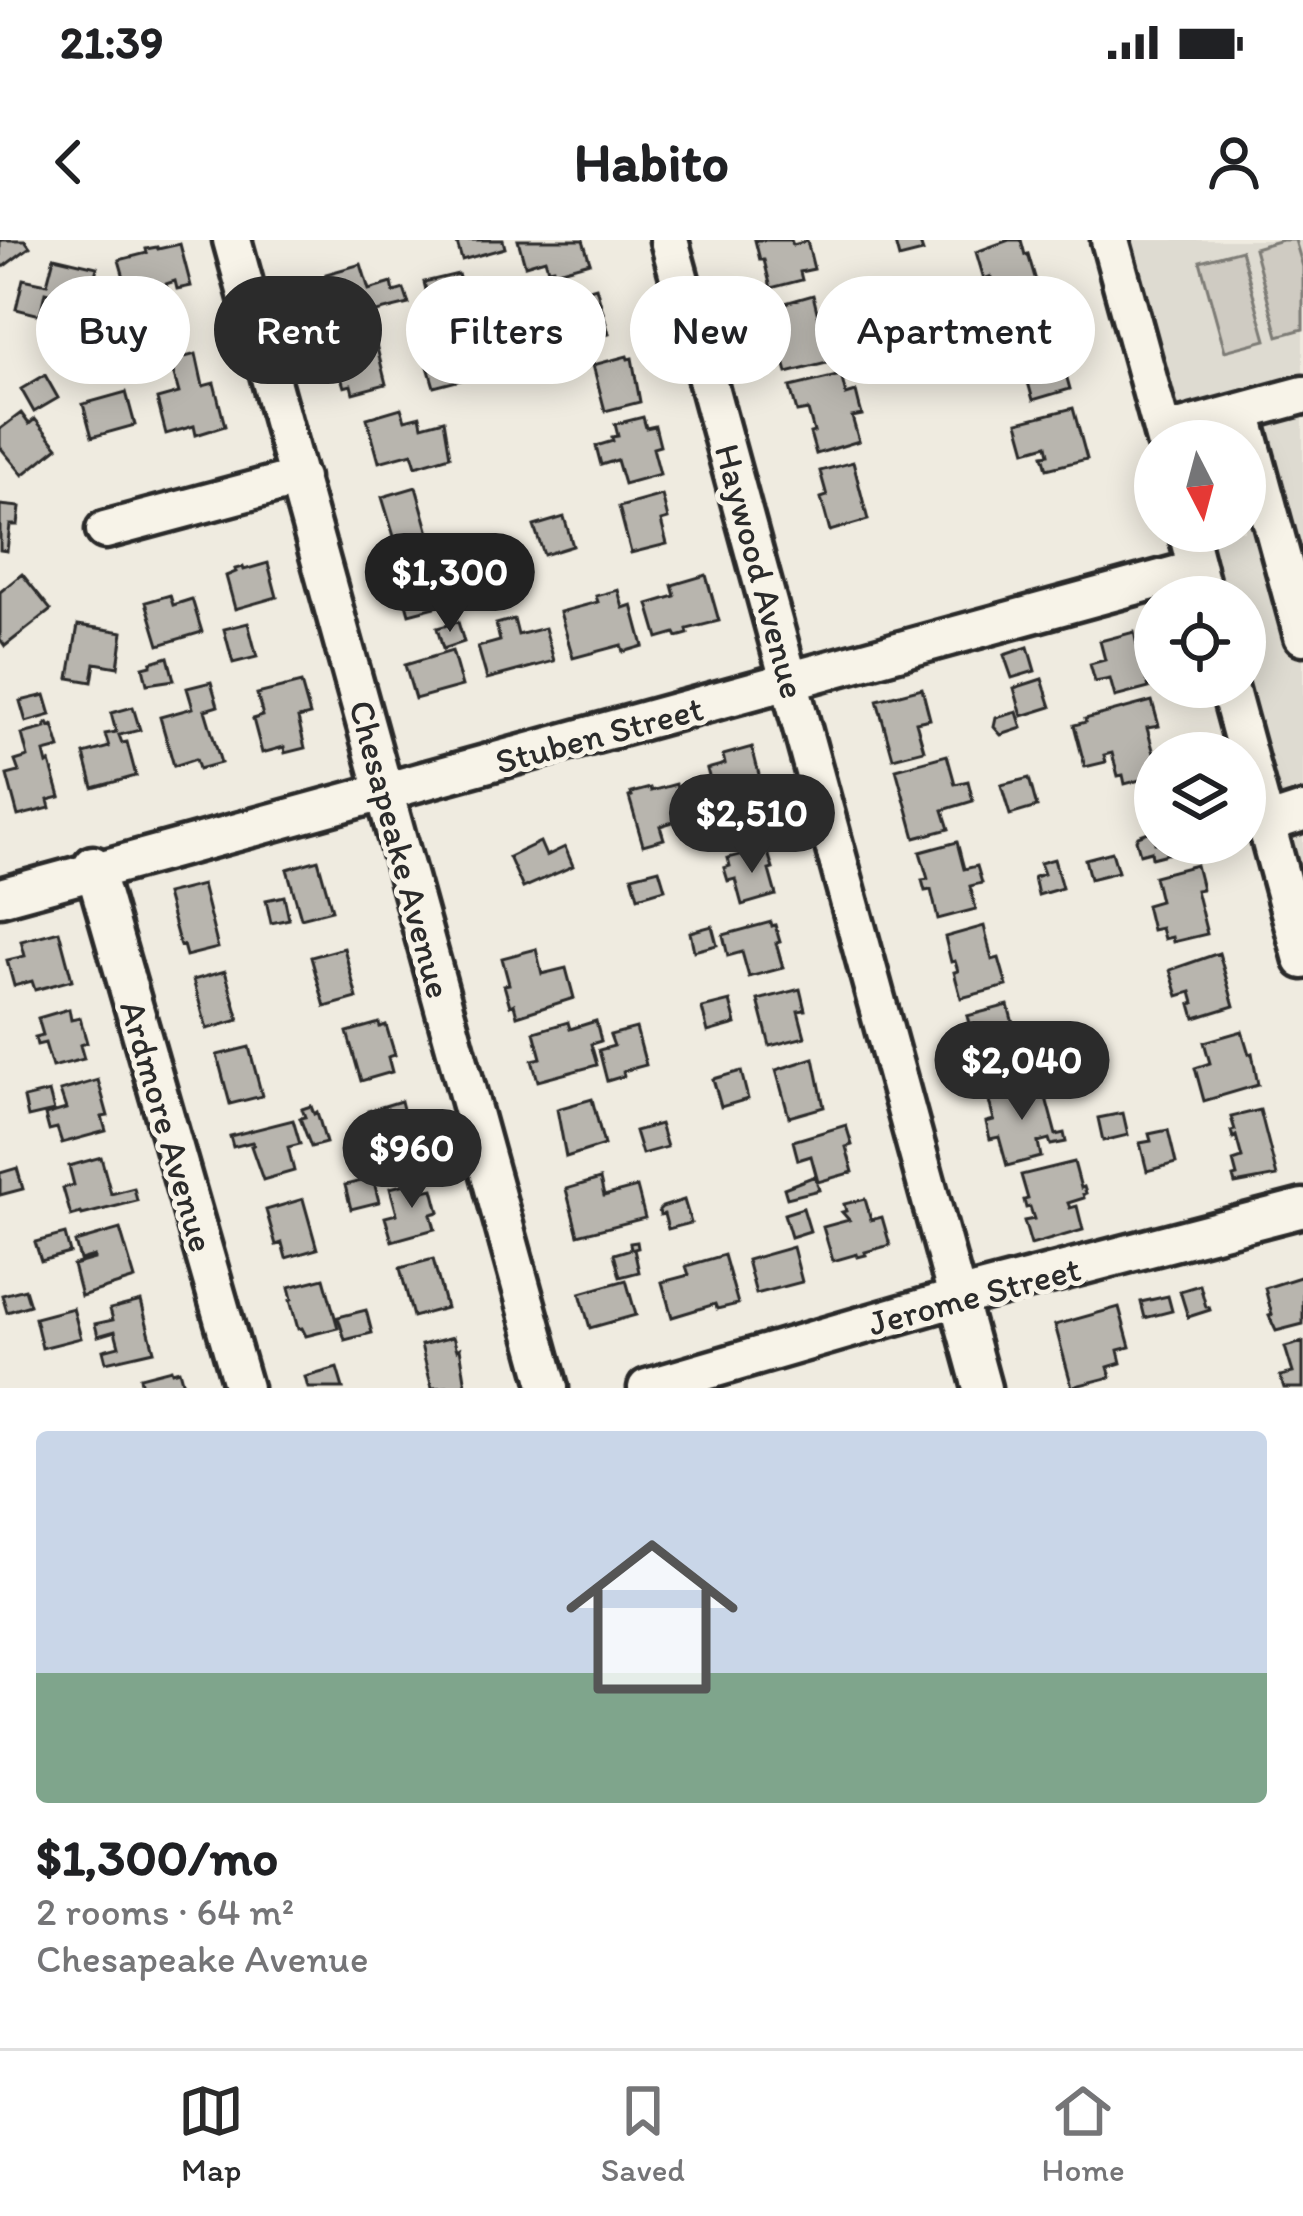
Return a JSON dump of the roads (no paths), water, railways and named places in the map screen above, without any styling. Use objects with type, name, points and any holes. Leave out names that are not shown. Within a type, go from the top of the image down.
[{"type":"street","name":"Chesapeake Avenue","points":[[232,240],[549,1388]]},
{"type":"street","name":"Haywood Avenue","points":[[669,240],[982,1388]]},
{"type":"street","points":[[1110,240],[1159,420]]},
{"type":"street","points":[[1217,420],[1303,395]]},
{"type":"street","points":[[1242,412],[1303,636]]},
{"type":"street","points":[[105,530],[299,478]]},
{"type":"street","name":"Stuben Street","points":[[0,897],[792,682],[1134,599]]},
{"type":"street","points":[[1303,812],[1266,824],[1303,960]]},
{"type":"street","name":"Ardmore Avenue","points":[[95,868],[243,1388]]},
{"type":"street","name":"Jerome Street","points":[[646,1388],[957,1298],[1303,1208]]}]
